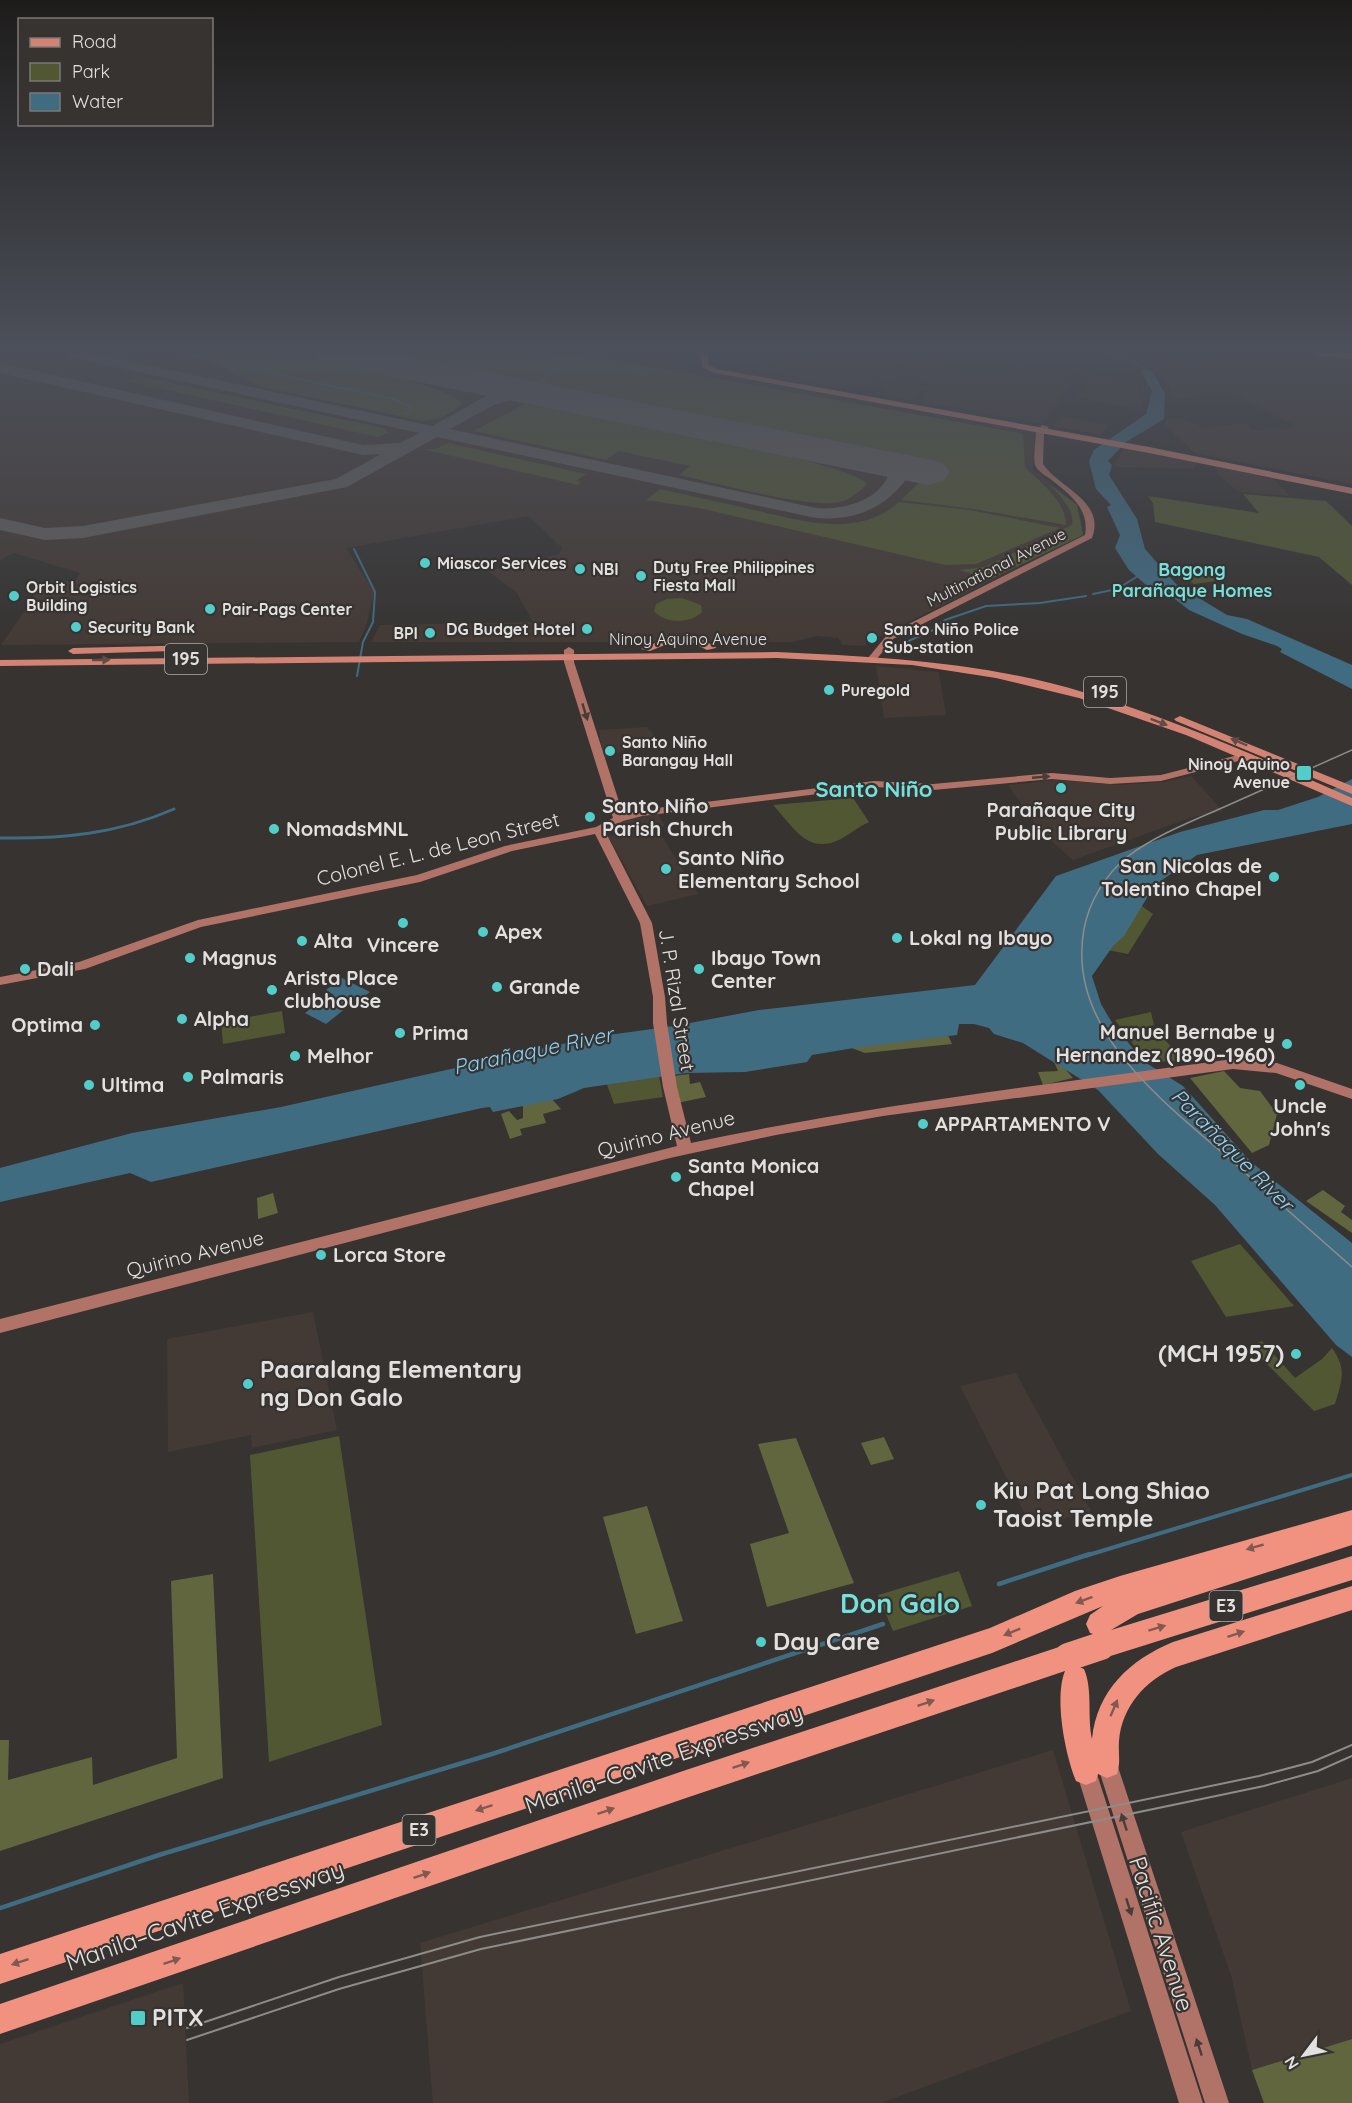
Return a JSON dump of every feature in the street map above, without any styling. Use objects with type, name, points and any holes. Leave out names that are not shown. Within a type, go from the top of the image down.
[{"type":"highway","name":"Manila–Cavite Expressway","points":[[0,1969],[992,1640],[1084,1600],[1120,1588],[1352,1521]]},
{"type":"highway","points":[[1100,1635],[1116,1611],[1352,1534]]},
{"type":"highway","name":"Manila–Cavite Expressway","points":[[0,2019],[675,1788],[1072,1667],[1100,1635],[1352,1568]]},
{"type":"highway","points":[[1096,1768],[1113,1709],[1124,1689],[1149,1666],[1173,1655],[1352,1598]]},
{"type":"highway","points":[[1072,1667],[1075,1722],[1096,1768]]},
{"type":"main road","points":[[1167,451],[1352,488]]},
{"type":"main road","points":[[646,648],[676,637]]},
{"type":"main road","points":[[689,637],[711,648]]},
{"type":"main road","points":[[142,659],[147,648]]},
{"type":"main road","name":"Ninoy Aquino Avenue","points":[[0,656],[147,648],[222,648],[351,655]]},
{"type":"main road","name":"Ninoy Aquino Avenue","points":[[568,653],[646,648],[711,648],[880,655],[962,669],[1035,683],[1137,708],[1328,786],[1352,802]]},
{"type":"main road","name":"Ninoy Aquino Avenue","points":[[0,663],[351,655],[568,653],[880,655]]},
{"type":"main road","name":"Ninoy Aquino Avenue","points":[[1137,708],[1246,756],[1328,786],[1352,790]]},
{"type":"street","name":"Multinational Avenue","points":[[880,655],[896,635],[1089,536],[1091,530],[1082,502],[1040,468],[1041,451]]},
{"type":"street","points":[[568,653],[619,819]]},
{"type":"street","name":"Colonel E. L. de Leon Street","points":[[0,981],[81,966],[198,924],[420,878],[509,848],[599,830],[619,819],[734,800],[874,784],[924,787],[1052,776],[1110,781],[1161,778],[1246,756]]},
{"type":"street","name":"J. P. Rizal Street","points":[[599,830],[646,923],[659,997],[660,1023],[670,1087],[686,1149]]},
{"type":"street","name":"Quirino Avenue","points":[[0,1326],[686,1149],[835,1118],[1233,1064],[1261,1065],[1352,1094]]},
{"type":"street","name":"Pacific Avenue","points":[[1096,1768],[1191,2103]]},
{"type":"street","name":"Pacific Avenue","points":[[1096,1768],[1217,2103]]},
{"type":"shaded area","points":[[0,451],[1034,451],[1033,469],[1077,505],[1084,533],[881,636],[866,635],[866,646],[843,645],[838,638],[817,636],[792,642],[371,642],[380,625],[533,622],[517,593],[488,571],[559,554],[562,548],[529,516],[346,548],[374,592],[366,626],[359,642],[1,645],[45,581],[75,581],[80,573],[14,553],[0,560]]},
{"type":"shaded area","points":[[1122,451],[1141,451],[1198,462],[1194,469],[1116,467],[1115,464]]},
{"type":"shaded area","points":[[1193,451],[1352,451],[1352,484]]},
{"type":"shaded area","points":[[1214,464],[1271,476],[1290,496],[1239,492],[1218,475]]},
{"type":"shaded area","points":[[876,666],[939,672],[946,715],[884,718]]},
{"type":"shaded area","points":[[647,727],[656,737],[603,759],[599,730]]},
{"type":"shaded area","points":[[1191,776],[1223,811],[1193,817],[1073,860],[1042,833],[1008,785],[1055,780],[1119,785],[1164,782]]},
{"type":"shaded area","name":"Santo Niño Elementary School","points":[[657,812],[665,826],[657,828],[698,894],[647,906],[608,836],[616,835],[612,826],[635,815]]},
{"type":"shaded area","name":"Paaralang Elementary ng Don Galo","points":[[313,1312],[337,1430],[252,1448],[251,1435],[168,1452],[167,1339]]},
{"type":"shaded area","points":[[1016,1373],[1091,1511],[1032,1528],[960,1386]]},
{"type":"shaded area","points":[[1053,1750],[1131,2011],[881,2103],[433,2103],[420,1943]]},
{"type":"shaded area","points":[[1352,1778],[1352,2039],[1252,2070],[1231,1975],[1181,1832]]},
{"type":"shaded area","name":"PITX","points":[[183,1983],[189,2103],[0,2103],[0,2044]]},
{"type":"green space","points":[[431,451],[484,451],[586,474],[576,481],[581,482],[578,485]]},
{"type":"green space","points":[[566,451],[619,451],[606,460]]},
{"type":"green space","points":[[620,451],[768,451],[849,474],[867,484],[844,501],[808,502],[679,475],[690,466]]},
{"type":"green space","points":[[884,451],[1024,451],[1025,467],[1057,500],[1065,516],[1066,525],[974,509],[901,500],[940,462]]},
{"type":"green space","points":[[1049,484],[1077,505],[1083,535],[991,579],[959,570],[985,567],[1072,525],[1069,508]]},
{"type":"green space","points":[[660,489],[807,522],[827,524],[865,521],[883,514],[899,502],[970,510],[1060,528],[976,564],[945,565],[699,508],[646,500]]},
{"type":"green space","points":[[1243,494],[1326,501],[1352,526],[1352,585],[1319,557],[1155,522],[1153,503],[1148,496],[1259,513]]},
{"type":"green space","points":[[1211,571],[1223,580],[1194,584],[1181,575]]},
{"type":"green space","points":[[682,598],[701,605],[702,612],[691,619],[678,621],[664,618],[654,611],[656,604],[667,599]]},
{"type":"green space","points":[[853,798],[869,822],[841,839],[819,844],[802,837],[773,805]]},
{"type":"green space","points":[[1139,904],[1153,914],[1128,954],[1108,950]]},
{"type":"green space","points":[[282,1011],[285,1033],[223,1044],[221,1022]]},
{"type":"green space","points":[[1151,1012],[1154,1025],[1140,1028],[1146,1040],[1165,1040],[1183,1060],[1147,1063],[1115,1020]]},
{"type":"green space","points":[[945,1028],[952,1044],[865,1053],[849,1047]]},
{"type":"green space","points":[[1049,1050],[1073,1078],[1043,1085],[1038,1072],[1058,1071]]},
{"type":"green space","points":[[1224,1071],[1240,1088],[1260,1091],[1277,1114],[1269,1145],[1252,1153],[1190,1078]]},
{"type":"green space","points":[[689,1074],[690,1084],[700,1082],[706,1097],[677,1103],[673,1076]]},
{"type":"green space","points":[[659,1076],[663,1097],[614,1104],[605,1079]]},
{"type":"green space","points":[[550,1097],[561,1109],[543,1114],[546,1123],[520,1129],[522,1135],[510,1139],[501,1114],[509,1111],[517,1120],[523,1118],[523,1105]]},
{"type":"green space","points":[[1323,1190],[1345,1206],[1341,1212],[1352,1220],[1352,1233],[1306,1201]]},
{"type":"green space","points":[[273,1193],[278,1213],[258,1219],[257,1198]]},
{"type":"green space","points":[[1240,1244],[1294,1306],[1226,1317],[1191,1261]]},
{"type":"green space","points":[[1262,1341],[1295,1378],[1322,1359],[1332,1348],[1340,1362],[1342,1375],[1335,1404],[1314,1411],[1249,1346]]},
{"type":"green space","points":[[339,1436],[382,1725],[269,1762],[250,1455]]},
{"type":"green space","points":[[884,1437],[894,1459],[871,1465],[861,1443]]},
{"type":"green space","points":[[796,1438],[854,1583],[767,1607],[750,1544],[789,1533],[758,1444]]},
{"type":"green space","points":[[647,1506],[683,1621],[636,1634],[603,1517]]},
{"type":"green space","points":[[959,1571],[972,1606],[893,1631],[878,1595]]},
{"type":"green space","points":[[213,1574],[223,1778],[0,1851],[0,1740],[9,1740],[8,1780],[92,1757],[93,1785],[177,1758],[171,1581]]},
{"type":"green space","points":[[1352,2039],[1352,2103],[1264,2103],[1252,2070]]},
{"type":"water","points":[[1093,451],[1117,451],[1108,461],[1112,465],[1109,475],[1137,519],[1145,549],[1176,584],[1227,615],[1247,619],[1352,665],[1352,689],[1280,652],[1282,649],[1277,646],[1242,634],[1189,610],[1171,596],[1146,585],[1129,570],[1115,548],[1120,535],[1107,507],[1111,505],[1096,489],[1089,461]]},
{"type":"water","name":"Parañaque River","points":[[1352,779],[1352,824],[1197,855],[1154,886],[1124,936],[1113,946],[1092,976],[1101,1004],[1111,1021],[1143,1061],[1183,1086],[1251,1162],[1352,1243],[1352,1357],[1336,1345],[1215,1205],[1158,1154],[1098,1090],[1023,1043],[994,1034],[989,1028],[974,1024],[959,1024],[957,1035],[812,1055],[807,1062],[745,1072],[686,1073],[584,1088],[558,1099],[493,1112],[490,1107],[482,1108],[151,1182],[130,1173],[0,1202],[0,1168],[132,1133],[281,1107],[594,1037],[674,1026],[759,1010],[975,985],[1056,876],[1180,832],[1264,810],[1278,810],[1318,797]]},
{"type":"water","points":[[342,978],[370,992],[354,1004],[346,1000],[341,1005],[346,1008],[326,1024],[305,1013],[325,998],[328,999],[334,995],[326,990]]},
{"type":"waterway","points":[[354,549],[375,592],[373,622],[363,642],[357,676]]},
{"type":"waterway","points":[[1093,594],[1117,589],[1138,576]]},
{"type":"waterway","points":[[904,643],[933,630],[945,620],[986,606],[1040,603],[1086,596]]},
{"type":"waterway","points":[[0,838],[89,833],[131,824],[174,809]]},
{"type":"waterway","points":[[1085,1556],[1352,1475]]},
{"type":"waterway","points":[[999,1584],[1090,1554]]},
{"type":"waterway","points":[[0,1908],[159,1855],[492,1754],[883,1624]]},
{"type":"taxiway","points":[[0,524],[45,534],[83,532],[341,483],[398,451]]},
{"type":"taxiway","points":[[528,451],[816,513],[830,514],[842,514],[862,508],[880,496],[898,478],[898,473],[890,466],[873,461]]},
{"type":"runway","points":[[823,451],[928,472]]},
{"type":"tram line","points":[[1352,750],[1174,829],[1127,857],[1112,872],[1094,899],[1084,929],[1082,966],[1090,1000],[1105,1032],[1152,1090],[1352,1267]]},
{"type":"tram line","points":[[187,2028],[339,1977],[480,1937],[1259,1776],[1312,1762],[1352,1745]]},
{"type":"tram line","points":[[187,2040],[339,1989],[481,1949],[1264,1786],[1318,1771],[1352,1756]]},
{"type":"place","name":"Miascor Services","points":[[425,563]]},
{"type":"place","name":"NBI","points":[[580,569]]},
{"type":"place","name":"Duty Free Philippines Fiesta Mall","points":[[641,576]]},
{"type":"place","name":"Orbit Logistics Building","points":[[14,596]]},
{"type":"place","name":"Pair-Pags Center","points":[[210,609]]},
{"type":"place","name":"Security Bank","points":[[76,627]]},
{"type":"place","name":"DG Budget Hotel","points":[[587,629]]},
{"type":"place","name":"BPI","points":[[430,633]]},
{"type":"place","name":"Santo Niño Police Sub-station","points":[[872,638]]},
{"type":"place","name":"Puregold","points":[[829,690]]},
{"type":"place","name":"Santo Niño Barangay Hall","points":[[610,751]]},
{"type":"place","name":"Ninoy Aquino Avenue","points":[[1304,773]]},
{"type":"place","name":"Parañaque City Public Library","points":[[1061,788]]},
{"type":"place","name":"Santo Niño Parish Church","points":[[590,817]]},
{"type":"place","name":"NomadsMNL","points":[[274,829]]},
{"type":"place","name":"Santo Niño Elementary School","points":[[666,869]]},
{"type":"place","name":"San Nicolas de Tolentino Chapel","points":[[1274,877]]},
{"type":"place","name":"Vincere","points":[[403,923]]},
{"type":"place","name":"Apex","points":[[483,932]]},
{"type":"place","name":"Lokal ng Ibayo","points":[[897,938]]},
{"type":"place","name":"Alta","points":[[302,941]]},
{"type":"place","name":"Magnus","points":[[190,958]]},
{"type":"place","name":"Dali","points":[[25,969]]},
{"type":"place","name":"Ibayo Town Center","points":[[699,969]]},
{"type":"place","name":"Grande","points":[[497,987]]},
{"type":"place","name":"Arista Place clubhouse","points":[[272,990]]},
{"type":"place","name":"Alpha","points":[[182,1019]]},
{"type":"place","name":"Optima","points":[[95,1025]]},
{"type":"place","name":"Prima","points":[[400,1033]]},
{"type":"place","name":"Manuel Bernabe y Hernandez (1890–1960)","points":[[1287,1044]]},
{"type":"place","name":"Melhor","points":[[295,1056]]},
{"type":"place","name":"Palmaris","points":[[188,1077]]},
{"type":"place","name":"Ultima","points":[[89,1085]]},
{"type":"place","name":"Uncle John's","points":[[1300,1085]]},
{"type":"place","name":"APPARTAMENTO V","points":[[923,1124]]},
{"type":"place","name":"Santa Monica Chapel","points":[[676,1177]]},
{"type":"place","name":"Lorca Store","points":[[321,1255]]},
{"type":"place","name":"(MCH 1957)","points":[[1296,1354]]},
{"type":"place","name":"Paaralang Elementary ng Don Galo","points":[[248,1384]]},
{"type":"place","name":"Kiu Pat Long Shiao Taoist Temple","points":[[981,1505]]},
{"type":"place","name":"Day Care","points":[[761,1642]]},
{"type":"place","name":"PITX","points":[[138,2018]]},
{"type":"district","name":"Bagong Parañaque Homes","points":[[1192,580]]},
{"type":"district","name":"Santo Niño","points":[[874,789]]},
{"type":"district","name":"Don Galo","points":[[900,1604]]}]
